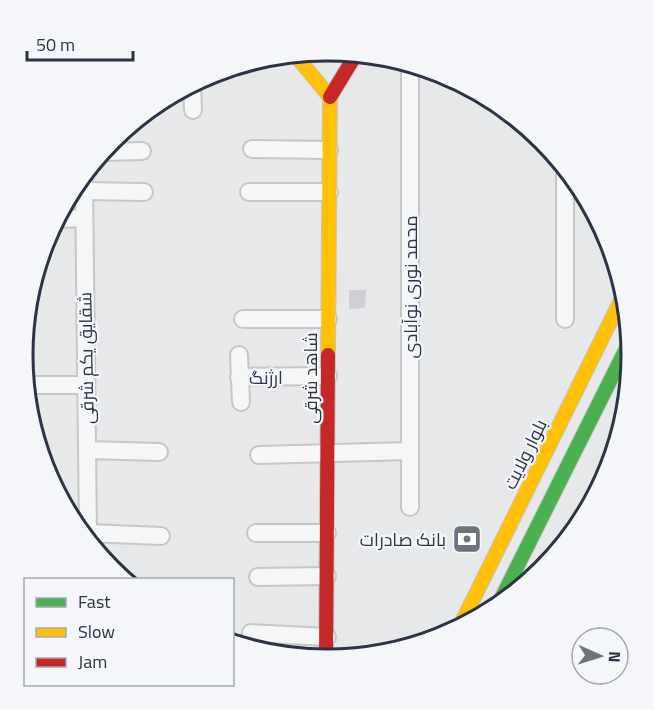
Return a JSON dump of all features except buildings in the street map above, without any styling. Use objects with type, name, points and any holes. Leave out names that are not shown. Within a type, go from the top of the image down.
[{"type":"main road","points":[[302,63],[330,98],[351,63]]},
{"type":"main road","name":"شاهد شرقی","points":[[326,649],[330,98]]},
{"type":"main road","name":"بلوار ولایت","points":[[466,614],[617,309]]},
{"type":"main road","points":[[507,587],[621,359]]},
{"type":"street","name":"محمد نوری نوآبادی","points":[[410,73],[410,507]]},
{"type":"street","points":[[192,93],[193,110]]},
{"type":"street","points":[[252,149],[329,150]]},
{"type":"street","points":[[115,152],[142,151]]},
{"type":"street","points":[[565,183],[566,319]]},
{"type":"street","points":[[87,186],[144,192]]},
{"type":"street","name":"شقایق یکم شرقی","points":[[84,191],[88,525]]},
{"type":"street","points":[[249,192],[329,192]]},
{"type":"street","points":[[66,219],[84,218]]},
{"type":"street","points":[[243,319],[328,319]]},
{"type":"street","points":[[239,355],[241,402]]},
{"type":"street","name":"ارژنگ","points":[[239,377],[328,376]]},
{"type":"street","points":[[35,385],[86,385]]},
{"type":"street","points":[[87,450],[159,452]]},
{"type":"street","points":[[259,454],[410,451]]},
{"type":"street","points":[[256,533],[327,533]]},
{"type":"street","points":[[94,534],[161,536]]},
{"type":"street","points":[[258,577],[327,576]]},
{"type":"street","points":[[251,639],[251,633],[327,637]]},
{"type":"traffic: fast","points":[[507,587],[621,359]]},
{"type":"traffic: slow","points":[[302,63],[330,97]]},
{"type":"traffic: slow","points":[[328,355],[330,97]]},
{"type":"traffic: slow","points":[[466,614],[617,309]]},
{"type":"traffic: jam","points":[[330,97],[351,63]]},
{"type":"traffic: jam","points":[[326,649],[328,355]]},
{"type":"place","name":"بانک صادرات","points":[[467,539]]}]
